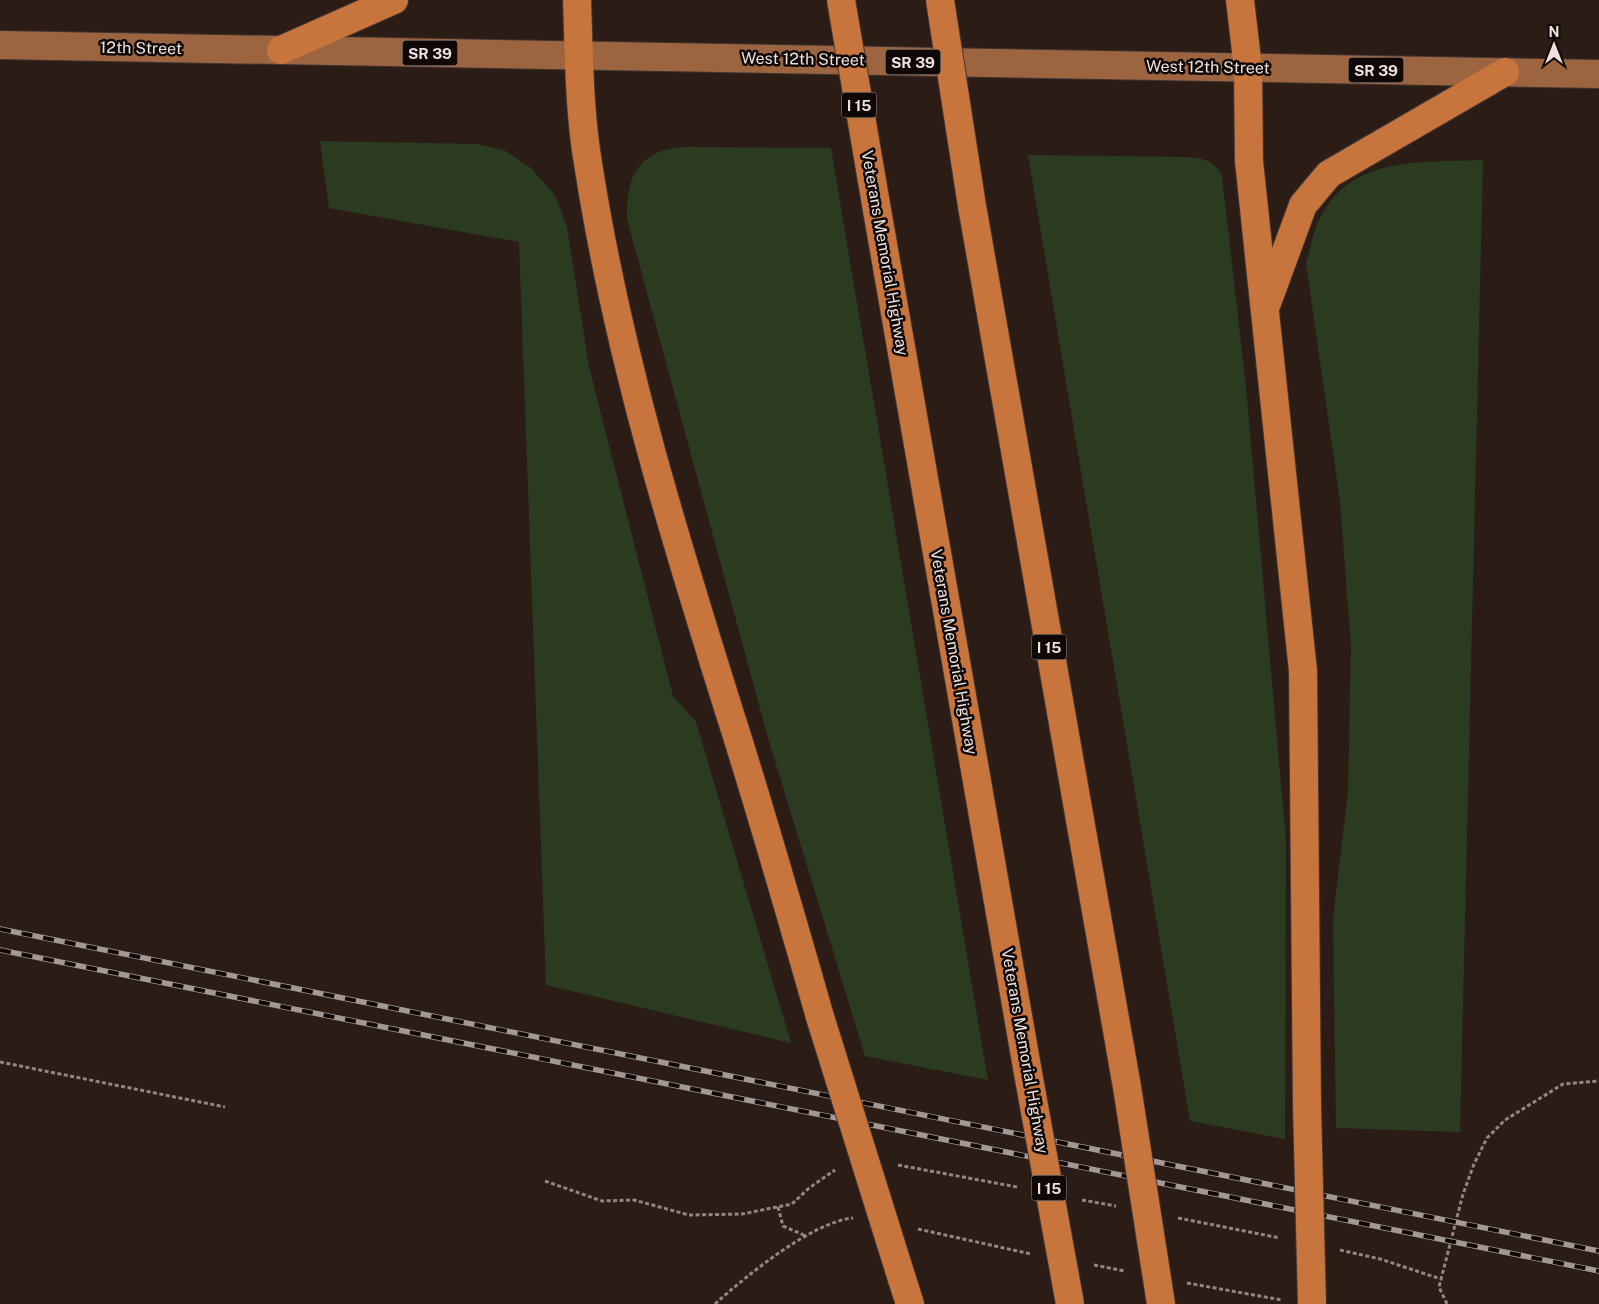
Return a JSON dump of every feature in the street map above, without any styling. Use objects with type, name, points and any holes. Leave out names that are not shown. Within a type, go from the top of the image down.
[{"type":"highway","points":[[281,50],[394,0]]},
{"type":"highway","points":[[577,0],[579,55],[588,162],[622,338],[668,516],[754,790],[820,1017],[906,1292]]},
{"type":"highway","name":"Veterans Memorial Highway","points":[[841,0],[1070,1304]]},
{"type":"highway","name":"I 15","points":[[940,0],[972,206],[1126,1087],[1161,1304]]},
{"type":"highway","points":[[1240,0],[1248,68],[1249,161],[1303,672],[1307,1106],[1299,1302]]},
{"type":"highway","points":[[1265,309],[1303,205],[1329,174],[1505,72]]},
{"type":"main road","name":"12th Street","points":[[0,45],[281,50]]},
{"type":"main road","name":"West 12th Street","points":[[281,50],[1505,72]]},
{"type":"main road","name":"SR 39","points":[[1505,72],[1599,74]]},
{"type":"path","points":[[0,1062],[225,1107]]},
{"type":"path","points":[[1447,1304],[1439,1287],[1463,1194],[1474,1164],[1487,1138],[1505,1120],[1564,1084],[1599,1081]]},
{"type":"path","points":[[894,1164],[1022,1188]]},
{"type":"path","points":[[545,1181],[602,1201],[634,1200],[689,1215],[742,1214],[792,1204],[809,1188],[838,1168]]},
{"type":"path","points":[[1081,1199],[1120,1207]]},
{"type":"path","points":[[778,1206],[783,1226],[807,1236]]},
{"type":"path","points":[[1169,1216],[1285,1239]]},
{"type":"path","points":[[715,1304],[766,1263],[807,1236],[842,1219],[859,1218]]},
{"type":"path","points":[[913,1228],[1038,1255]]},
{"type":"path","points":[[1333,1249],[1380,1259],[1441,1279]]},
{"type":"path","points":[[1086,1264],[1134,1273]]},
{"type":"path","points":[[1183,1282],[1299,1302]]},
{"type":"green space","points":[[320,141],[476,144],[504,150],[531,168],[555,195],[567,227],[589,367],[673,696],[696,722],[791,1043],[546,985],[519,242],[329,208]]},
{"type":"green space","points":[[685,147],[831,148],[988,1080],[865,1056],[768,738],[627,219],[629,190],[638,168],[656,153]]},
{"type":"green space","points":[[1028,155],[1189,157],[1213,164],[1222,176],[1246,387],[1286,841],[1285,1139],[1190,1121]]},
{"type":"green space","points":[[1483,160],[1460,1132],[1336,1128],[1333,919],[1348,791],[1351,647],[1340,501],[1306,264],[1315,230],[1328,205],[1344,187],[1363,175],[1408,163]]},
{"type":"railway","points":[[0,929],[1599,1251]]},
{"type":"railway","points":[[0,950],[1599,1271]]}]
